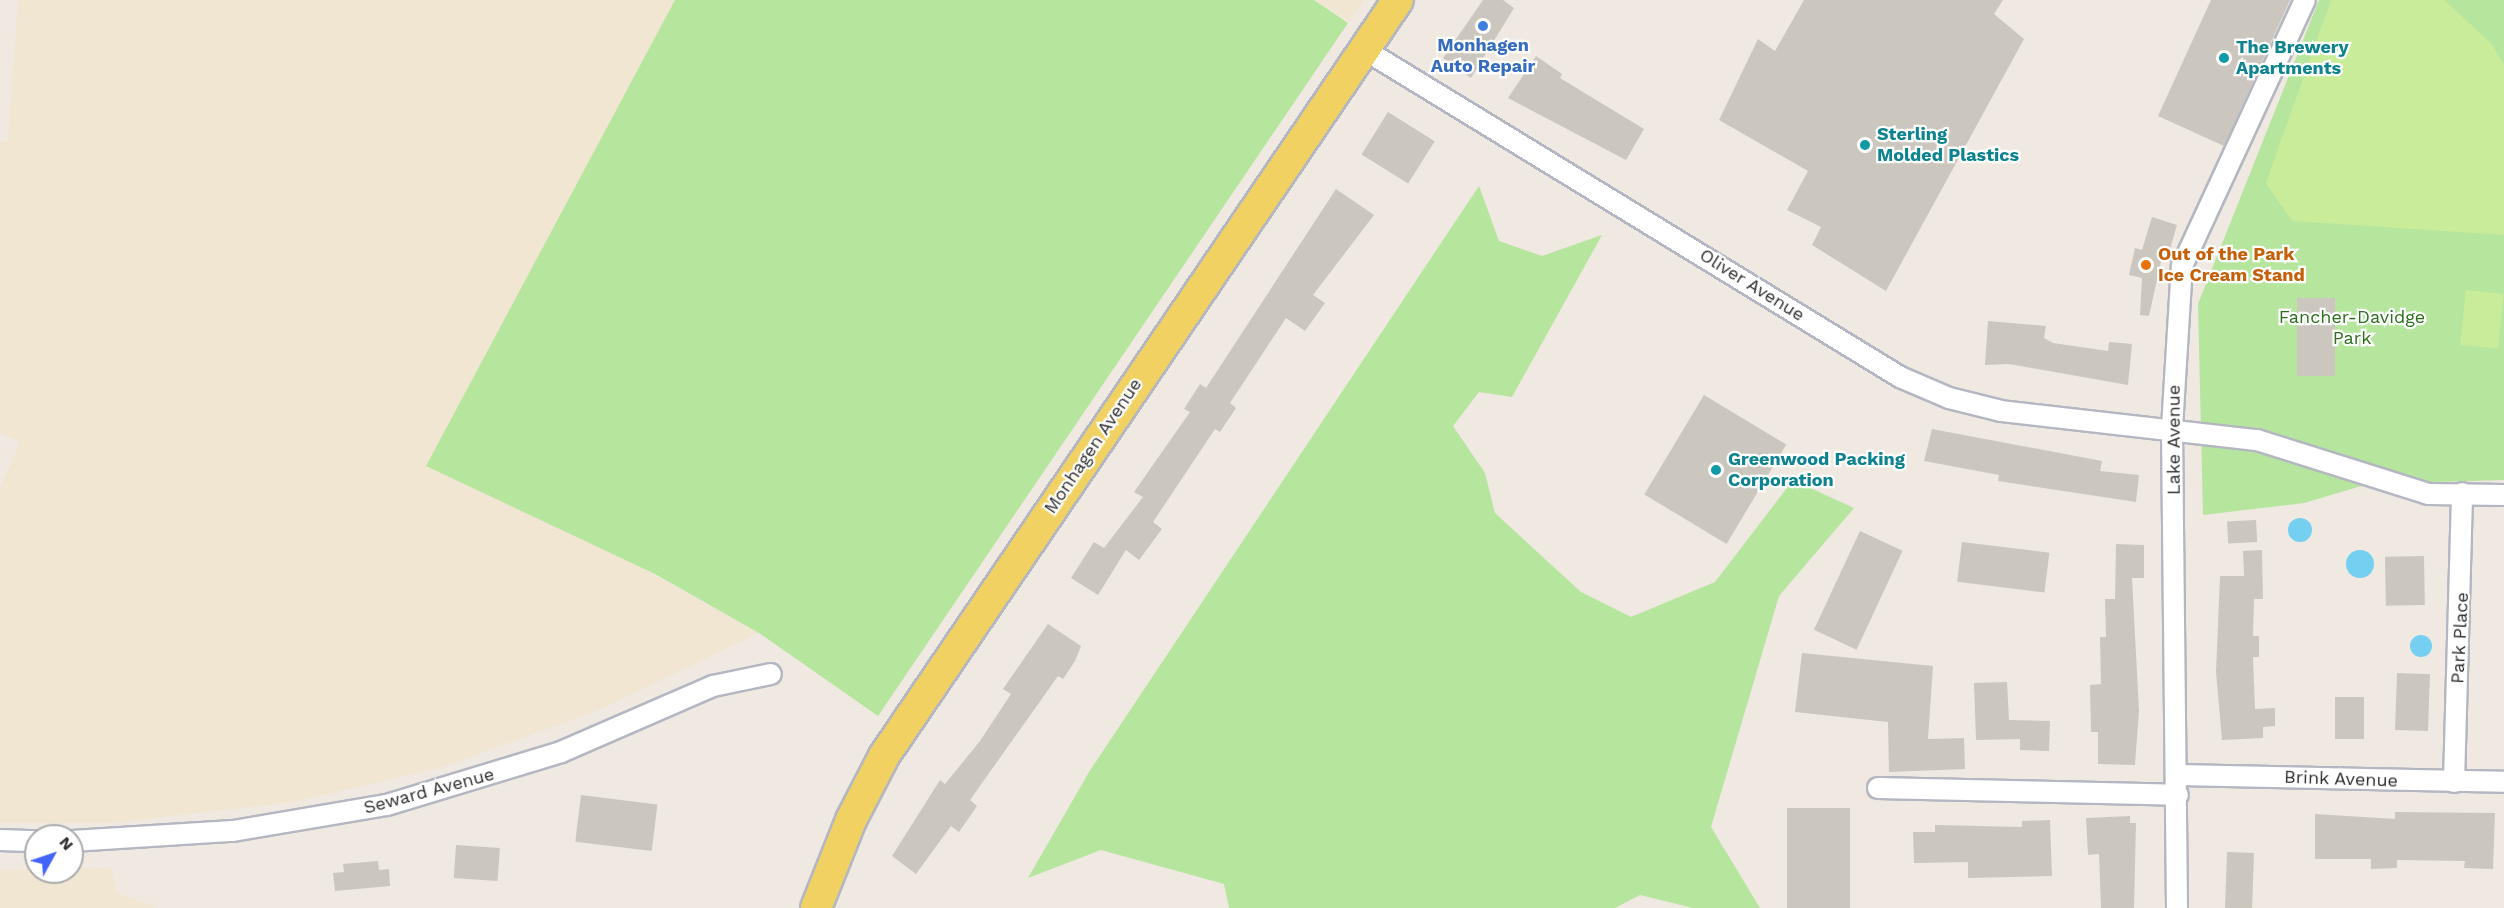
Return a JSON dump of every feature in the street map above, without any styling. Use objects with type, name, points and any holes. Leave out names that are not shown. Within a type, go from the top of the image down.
[{"type":"main road","name":"Monhagen Avenue","points":[[816,908],[851,820],[884,756],[1398,0]]},
{"type":"street","name":"Lake Avenue","points":[[2177,908],[2178,775],[2172,428],[2182,266],[2305,0]]},
{"type":"street","name":"Oliver Avenue","points":[[1365,50],[1900,376],[1949,398],[2001,411],[2172,428],[2289,447],[2428,494],[2504,495]]},
{"type":"street","name":"Park Place","points":[[2454,782],[2462,494]]},
{"type":"street","name":"Seward Avenue","points":[[84,840],[233,831],[387,805],[561,752],[713,686],[771,674]]},
{"type":"street","name":"Brink Avenue","points":[[2178,775],[2504,782]]},
{"type":"street","points":[[1878,788],[2178,795]]},
{"type":"street","points":[[0,840],[24,841]]},
{"type":"shaded area","points":[[18,0],[675,0],[426,466],[602,546],[759,633],[601,709],[443,767],[292,802],[111,823],[0,823],[0,488],[20,442],[0,433],[0,141],[8,141]]},
{"type":"shaded area","points":[[1315,0],[1364,0],[1350,22]]},
{"type":"shaded area","points":[[84,868],[111,868],[117,893],[158,908],[0,908],[0,870],[24,870],[24,884],[84,884]]},
{"type":"green space","points":[[675,0],[1314,0],[1348,23],[878,716],[759,633],[655,574],[426,466]]},
{"type":"green space","name":"Fancher-Davidge Park","points":[[2319,0],[2504,0],[2504,480],[2368,484],[2304,503],[2203,515],[2198,304]]},
{"type":"green space","points":[[2331,0],[2444,0],[2491,43],[2504,65],[2504,235],[2292,221],[2266,183]]},
{"type":"green space","points":[[1479,186],[1499,241],[1542,256],[1602,235],[1512,397],[1479,392],[1453,426],[1485,473],[1495,513],[1581,592],[1631,617],[1715,582],[1793,480],[1854,508],[1779,596],[1711,827],[1760,908],[1693,908],[1640,895],[1615,908],[1229,908],[1224,884],[1101,850],[1028,878],[1089,772]]},
{"type":"green space","points":[[2466,290],[2504,294],[2498,349],[2460,345]]},
{"type":"water","points":[[2300,518],[2305,519],[2311,525],[2311,535],[2305,541],[2300,542],[2295,541],[2289,535],[2288,530],[2289,525],[2295,519]]},
{"type":"water","points":[[2360,550],[2370,554],[2374,564],[2370,574],[2360,578],[2350,574],[2346,564],[2350,554]]},
{"type":"water","points":[[2421,635],[2429,638],[2432,646],[2429,654],[2421,657],[2413,654],[2410,646],[2413,638]]},
{"type":"building","name":"Monhagen Auto Repair","points":[[1483,0],[1503,0],[1514,8],[1471,78],[1443,58]]},
{"type":"building","name":"Sterling Molded Plastics","points":[[1804,0],[2003,0],[1994,14],[2024,39],[1886,291],[1812,245],[1821,227],[1787,210],[1808,171],[1719,120],[1758,39],[1775,51]]},
{"type":"building","name":"The Brewery Apartments","points":[[2211,0],[2290,0],[2224,146],[2158,116]]},
{"type":"building","points":[[1536,56],[1562,74],[1560,78],[1644,129],[1626,160],[1508,98]]},
{"type":"building","points":[[1388,112],[1435,141],[1408,184],[1362,154]]},
{"type":"building","points":[[1336,189],[1374,215],[1313,295],[1325,303],[1305,331],[1286,318],[1230,403],[1236,408],[1220,432],[1215,429],[1153,522],[1162,529],[1139,560],[1126,550],[1098,595],[1071,578],[1094,542],[1104,548],[1143,497],[1134,492],[1190,412],[1184,409],[1200,384],[1206,388]]},
{"type":"building","points":[[2152,217],[2177,225],[2170,249],[2164,248],[2149,316],[2140,315],[2142,278],[2129,275],[2135,248],[2142,250]]},
{"type":"building","points":[[2297,298],[2335,298],[2335,376],[2297,376]]},
{"type":"building","points":[[1988,321],[2046,326],[2044,338],[2053,343],[2108,351],[2109,342],[2132,344],[2128,385],[2009,364],[1985,365]]},
{"type":"building","name":"Greenwood Packing Corporation","points":[[1704,395],[1786,444],[1727,544],[1644,494]]},
{"type":"building","points":[[1932,429],[2102,461],[2100,471],[2139,475],[2136,502],[1998,481],[1999,475],[1924,461]]},
{"type":"building","points":[[2256,520],[2257,542],[2228,543],[2227,522]]},
{"type":"building","points":[[1860,531],[1903,551],[1857,650],[1814,630]]},
{"type":"building","points":[[1962,542],[2049,553],[2044,592],[1957,582]]},
{"type":"building","points":[[2116,544],[2144,545],[2144,578],[2132,578],[2139,711],[2135,765],[2098,764],[2098,732],[2091,732],[2090,685],[2101,684],[2100,637],[2106,637],[2105,599],[2115,599]]},
{"type":"building","points":[[2262,550],[2263,599],[2254,599],[2253,636],[2259,636],[2259,657],[2253,657],[2255,709],[2275,708],[2275,726],[2263,727],[2263,738],[2222,740],[2216,672],[2220,576],[2244,576],[2243,551]]},
{"type":"building","points":[[2424,556],[2425,605],[2386,606],[2385,557]]},
{"type":"building","points":[[1048,624],[1081,646],[1075,661],[1063,679],[1058,676],[970,800],[977,806],[959,832],[951,826],[916,874],[892,856],[940,780],[945,784],[980,741],[1011,694],[1003,689]]},
{"type":"building","points":[[1802,653],[1933,666],[1928,739],[1964,738],[1965,769],[1889,772],[1888,722],[1795,712]]},
{"type":"building","points":[[2397,673],[2430,674],[2428,731],[2395,730]]},
{"type":"building","points":[[2007,682],[2009,720],[2050,721],[2049,751],[2020,750],[2020,739],[1976,740],[1974,683]]},
{"type":"building","points":[[2335,697],[2364,697],[2364,739],[2335,739]]},
{"type":"building","points":[[581,795],[657,804],[652,851],[575,842]]},
{"type":"building","points":[[1787,808],[1850,808],[1850,908],[1787,908]]},
{"type":"building","points":[[2395,812],[2495,813],[2493,869],[2464,868],[2465,861],[2397,860],[2397,868],[2371,869],[2371,859],[2315,859],[2315,814],[2395,819]]},
{"type":"building","points":[[2130,816],[2130,823],[2136,823],[2134,908],[2101,908],[2099,854],[2088,855],[2086,818]]},
{"type":"building","points":[[2050,820],[2052,876],[1968,878],[1968,862],[1914,863],[1913,832],[1935,832],[1935,825],[2022,827],[2022,821]]},
{"type":"building","points":[[456,845],[500,848],[498,881],[454,878]]},
{"type":"building","points":[[2227,852],[2254,853],[2252,908],[2225,908]]},
{"type":"building","points":[[378,861],[379,870],[389,869],[390,886],[335,891],[333,873],[344,872],[343,864]]},
{"type":"place","name":"Monhagen Auto Repair","points":[[1483,26]]},
{"type":"place","name":"The Brewery Apartments","points":[[2224,58]]},
{"type":"place","name":"Sterling Molded Plastics","points":[[1865,145]]},
{"type":"place","name":"Out of the Park Ice Cream Stand","points":[[2146,265]]},
{"type":"place","name":"Greenwood Packing Corporation","points":[[1716,470]]}]
